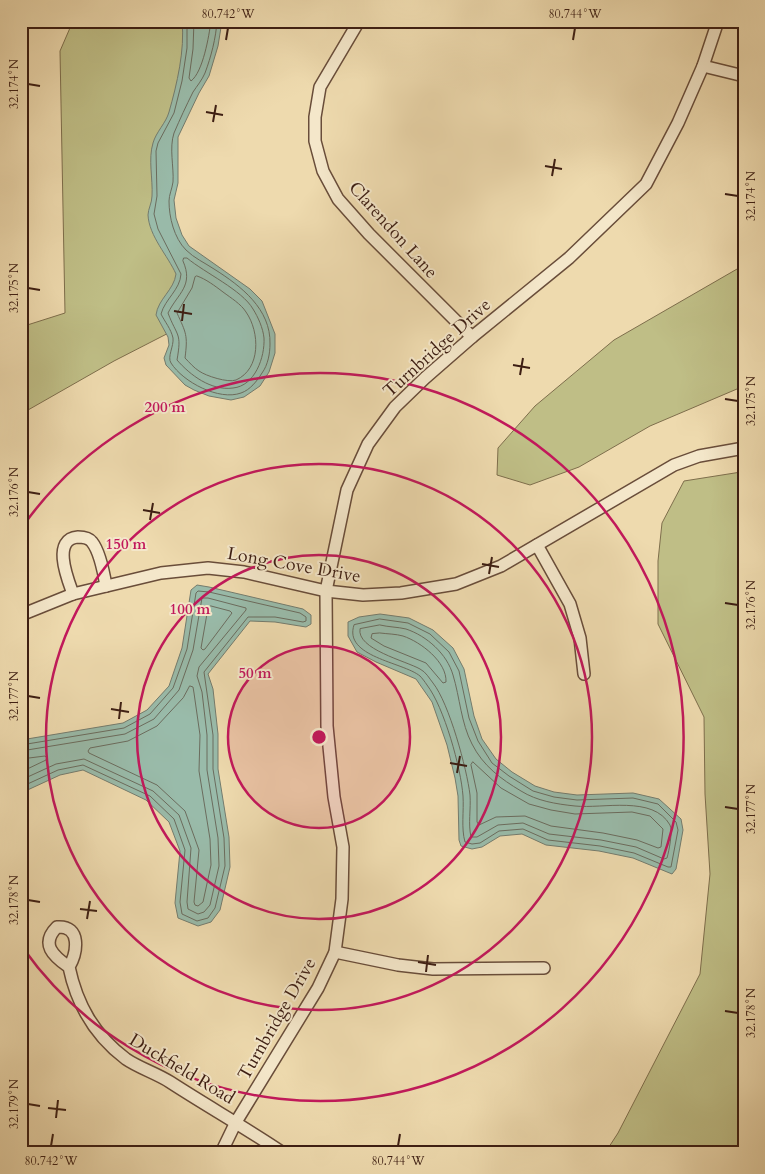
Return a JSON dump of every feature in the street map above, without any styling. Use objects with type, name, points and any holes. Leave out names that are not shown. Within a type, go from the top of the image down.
[{"type":"street","name":"Clarendon Lane","points":[[359,21],[320,88],[315,117],[315,141],[324,171],[338,199],[369,234],[472,337]]},
{"type":"street","name":"Turnbridge Drive","points":[[221,1153],[236,1122],[318,988],[335,952],[342,899],[343,847],[334,797],[327,726],[326,591],[347,490],[368,444],[395,407],[472,337],[569,258],[646,184],[678,123],[703,66],[718,21]]},
{"type":"street","points":[[703,66],[744,76]]},
{"type":"street","name":"Long Cove Drive","points":[[21,615],[73,594],[161,573],[208,568],[244,572],[326,591],[362,595],[401,593],[456,584],[501,566],[674,464],[699,456],[744,448]]},
{"type":"street","points":[[73,594],[63,559],[66,542],[74,537],[83,537],[92,542],[103,568],[106,586]]},
{"type":"street","points":[[537,545],[570,604],[580,638],[584,674]]},
{"type":"street","points":[[335,952],[398,965],[433,969],[544,968]]},
{"type":"street","name":"Duckfield Road","points":[[69,967],[72,982],[85,1016],[103,1038],[127,1060],[156,1073],[283,1153]]},
{"type":"shaded area","points":[[73,21],[202,21],[163,189],[190,322],[114,361],[21,414],[21,327],[65,313],[60,51]]},
{"type":"shaded area","points":[[744,265],[744,386],[650,426],[579,467],[530,485],[497,475],[498,448],[535,406],[614,340]]},
{"type":"shaded area","points":[[741,472],[744,474],[744,1153],[605,1153],[618,1133],[700,974],[710,874],[705,794],[704,717],[658,624],[658,561],[662,523],[684,481]]},
{"type":"water","points":[[182,21],[222,21],[218,46],[209,76],[178,137],[178,183],[174,200],[176,218],[182,235],[189,246],[250,289],[262,301],[275,334],[275,353],[269,372],[260,386],[244,397],[231,400],[209,396],[194,390],[185,385],[166,365],[164,358],[169,345],[168,337],[156,315],[157,309],[175,280],[176,274],[155,238],[149,223],[148,213],[152,196],[151,156],[154,139],[168,116],[175,90],[180,67]]},
{"type":"water","points":[[197,585],[303,609],[311,615],[311,624],[306,627],[275,622],[250,621],[208,674],[213,689],[218,734],[218,769],[229,837],[230,867],[220,910],[211,922],[198,926],[178,918],[175,903],[180,851],[169,822],[146,800],[83,770],[60,775],[21,793],[21,740],[123,723],[147,710],[169,686],[182,648],[191,590]]},
{"type":"water","points":[[380,614],[409,618],[433,630],[453,648],[464,669],[474,716],[482,739],[496,759],[512,772],[535,786],[554,792],[577,795],[633,793],[659,799],[681,819],[683,830],[676,869],[672,874],[633,858],[599,851],[546,845],[522,834],[500,836],[482,847],[472,849],[461,846],[455,778],[447,745],[432,702],[416,679],[357,652],[348,636],[348,622],[359,617]]}]
